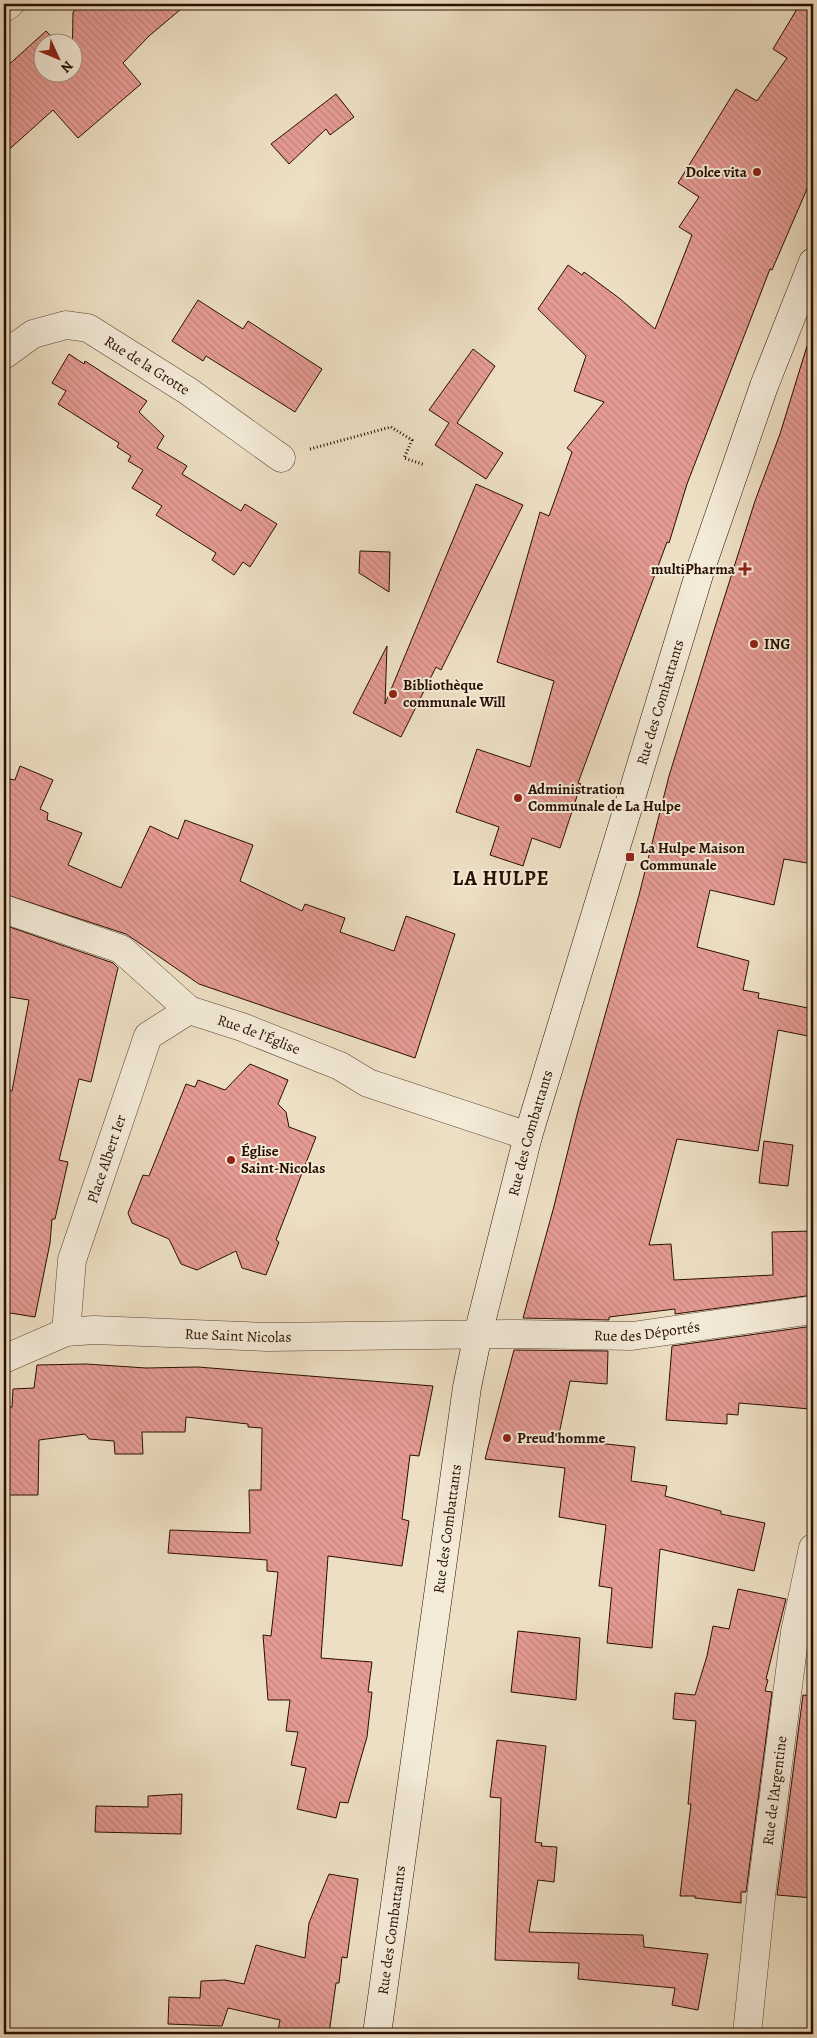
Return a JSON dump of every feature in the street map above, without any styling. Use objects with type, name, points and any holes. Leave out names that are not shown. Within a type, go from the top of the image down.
[{"type":"street","points":[[4,8],[10,4]]},
{"type":"street","name":"Rue des Combattants","points":[[377,2034],[467,1387],[478,1334],[528,1136],[701,568],[764,386],[813,262]]},
{"type":"street","name":"Rue de la Grotte","points":[[4,355],[33,334],[66,325],[88,328],[188,391],[281,458]]},
{"type":"street","name":"Rue de l'Église","points":[[4,909],[121,949],[189,1010],[242,1027],[340,1066],[368,1083],[528,1136]]},
{"type":"street","name":"Place Albert Ier","points":[[66,1332],[72,1260],[148,1036],[189,1010]]},
{"type":"street","name":"Rue des Déportés","points":[[478,1334],[632,1336],[813,1310]]},
{"type":"street","name":"Rue Saint Nicolas","points":[[4,1359],[66,1332],[94,1330],[268,1337],[478,1334]]},
{"type":"street","name":"Rue de l'Argentine","points":[[747,2034],[762,1888],[795,1632],[813,1548]]},
{"type":"path","points":[[281,458],[391,427],[412,440],[404,458],[425,465]]},
{"type":"building","points":[[83,4],[187,4],[149,36],[123,63],[141,84],[78,138],[53,110],[4,154],[4,69],[32,44],[32,82],[82,82],[82,32],[73,32],[73,12]]},
{"type":"building","points":[[800,4],[813,4],[813,175],[772,270],[770,269],[687,484],[669,543],[667,542],[578,783],[581,784],[560,848],[532,838],[523,866],[490,855],[499,827],[456,812],[477,749],[530,767],[554,681],[497,662],[540,512],[549,516],[572,452],[567,448],[604,402],[574,391],[586,356],[538,309],[568,265],[582,275],[584,272],[619,298],[655,329],[692,235],[679,227],[699,197],[678,183],[736,89],[757,101],[787,58],[773,49]]},
{"type":"building","points":[[336,94],[354,117],[330,135],[326,129],[289,164],[271,144]]},
{"type":"building","points":[[198,300],[243,329],[248,321],[322,369],[295,412],[206,356],[203,361],[172,341]]},
{"type":"building","points":[[807,346],[813,347],[813,864],[784,859],[774,905],[710,890],[697,947],[749,961],[743,990],[759,993],[758,998],[813,1009],[813,1037],[778,1030],[758,1151],[677,1139],[649,1245],[671,1244],[674,1280],[773,1275],[772,1232],[813,1231],[813,1295],[675,1314],[675,1309],[609,1317],[609,1320],[523,1318],[579,1107],[639,895],[669,776],[755,501],[780,434]]},
{"type":"building","points":[[473,349],[495,366],[457,423],[503,453],[486,479],[435,445],[449,423],[429,410]]},
{"type":"building","points":[[69,354],[84,364],[85,361],[147,401],[139,412],[164,436],[157,448],[187,466],[182,474],[241,511],[245,504],[277,524],[250,567],[243,562],[234,575],[212,560],[216,553],[156,515],[162,506],[132,488],[143,470],[128,461],[131,456],[117,447],[119,443],[58,404],[66,391],[52,383]]},
{"type":"building","points":[[476,484],[523,505],[441,670],[436,667],[401,737],[353,713],[387,646],[385,704]]},
{"type":"building","points":[[360,551],[390,552],[389,592],[359,573]]},
{"type":"building","points":[[20,766],[53,780],[40,809],[48,813],[47,820],[82,833],[68,865],[121,888],[150,826],[178,839],[185,820],[253,845],[240,881],[302,911],[305,904],[345,918],[340,932],[394,951],[406,916],[455,934],[415,1058],[199,984],[126,934],[4,894],[4,778],[15,780]]},
{"type":"building","points":[[4,925],[113,963],[118,968],[91,1082],[79,1079],[59,1160],[68,1162],[55,1219],[52,1219],[50,1243],[35,1317],[4,1312],[4,1089],[12,1091],[29,1000],[4,996]]},
{"type":"building","name":"Église Saint-Nicolas","points":[[250,1064],[288,1080],[278,1104],[286,1112],[289,1127],[316,1137],[276,1240],[279,1242],[266,1275],[242,1268],[236,1251],[197,1270],[181,1264],[169,1239],[132,1223],[128,1213],[143,1175],[149,1176],[186,1084],[195,1087],[198,1080],[225,1090]]},
{"type":"building","points":[[764,1141],[793,1145],[788,1186],[759,1183]]},
{"type":"building","points":[[813,1326],[813,1396],[810,1409],[739,1403],[738,1415],[727,1414],[727,1424],[666,1420],[672,1346]]},
{"type":"building","points":[[514,1350],[608,1351],[607,1384],[570,1381],[558,1439],[635,1447],[631,1481],[667,1486],[665,1496],[721,1511],[721,1514],[765,1523],[754,1571],[660,1549],[652,1648],[607,1643],[612,1588],[599,1586],[606,1525],[559,1517],[565,1468],[485,1459]]},
{"type":"building","points":[[86,1364],[146,1368],[198,1367],[433,1386],[419,1456],[410,1455],[402,1519],[409,1521],[402,1566],[328,1556],[321,1658],[372,1662],[368,1692],[372,1692],[367,1737],[348,1803],[340,1802],[336,1818],[297,1809],[306,1768],[291,1765],[298,1732],[286,1731],[290,1700],[268,1700],[263,1635],[271,1636],[278,1572],[267,1571],[267,1560],[168,1553],[170,1530],[250,1533],[249,1490],[261,1490],[262,1428],[248,1427],[248,1424],[186,1417],[185,1432],[142,1432],[143,1454],[115,1454],[114,1441],[89,1439],[85,1434],[39,1440],[38,1495],[4,1495],[4,1407],[12,1407],[13,1389],[34,1388],[37,1365]]},
{"type":"building","points":[[738,1589],[786,1599],[766,1679],[768,1680],[765,1691],[772,1692],[746,1892],[741,1892],[741,1903],[695,1898],[695,1896],[680,1896],[691,1804],[688,1804],[696,1721],[673,1719],[675,1693],[695,1695],[707,1656],[713,1626],[729,1629]]},
{"type":"building","points":[[518,1631],[580,1638],[576,1700],[511,1692]]},
{"type":"building","points":[[803,1695],[813,1696],[813,1898],[777,1895]]},
{"type":"building","points":[[497,1740],[546,1746],[535,1842],[542,1843],[541,1846],[557,1847],[554,1882],[538,1880],[529,1932],[643,1935],[644,1947],[708,1954],[698,2010],[672,2005],[675,1988],[578,1979],[579,1963],[495,1960],[501,1798],[490,1797]]},
{"type":"building","points":[[182,1794],[181,1834],[95,1832],[96,1806],[148,1807],[148,1796]]},
{"type":"building","points":[[329,1874],[358,1879],[347,1958],[342,1957],[339,1983],[336,1983],[329,2034],[297,2034],[278,2031],[280,2020],[228,2008],[222,2026],[168,2024],[169,1997],[200,1998],[201,1981],[225,1980],[244,1984],[256,1945],[305,1958],[309,1923]]},
{"type":"place","name":"Dolce vita","points":[[757,172]]},
{"type":"place","name":"multiPharma","points":[[745,569]]},
{"type":"place","name":"ING","points":[[754,644]]},
{"type":"place","name":"Bibliothèque communale Will","points":[[393,694]]},
{"type":"place","name":"Administration Communale de La Hulpe","points":[[518,798]]},
{"type":"place","name":"La Hulpe Maison Communale","points":[[630,857]]},
{"type":"place","name":"Église Saint-Nicolas","points":[[231,1160]]},
{"type":"place","name":"Preud'homme","points":[[507,1438]]},
{"type":"district","name":"LA HULPE","points":[[501,878]]}]
